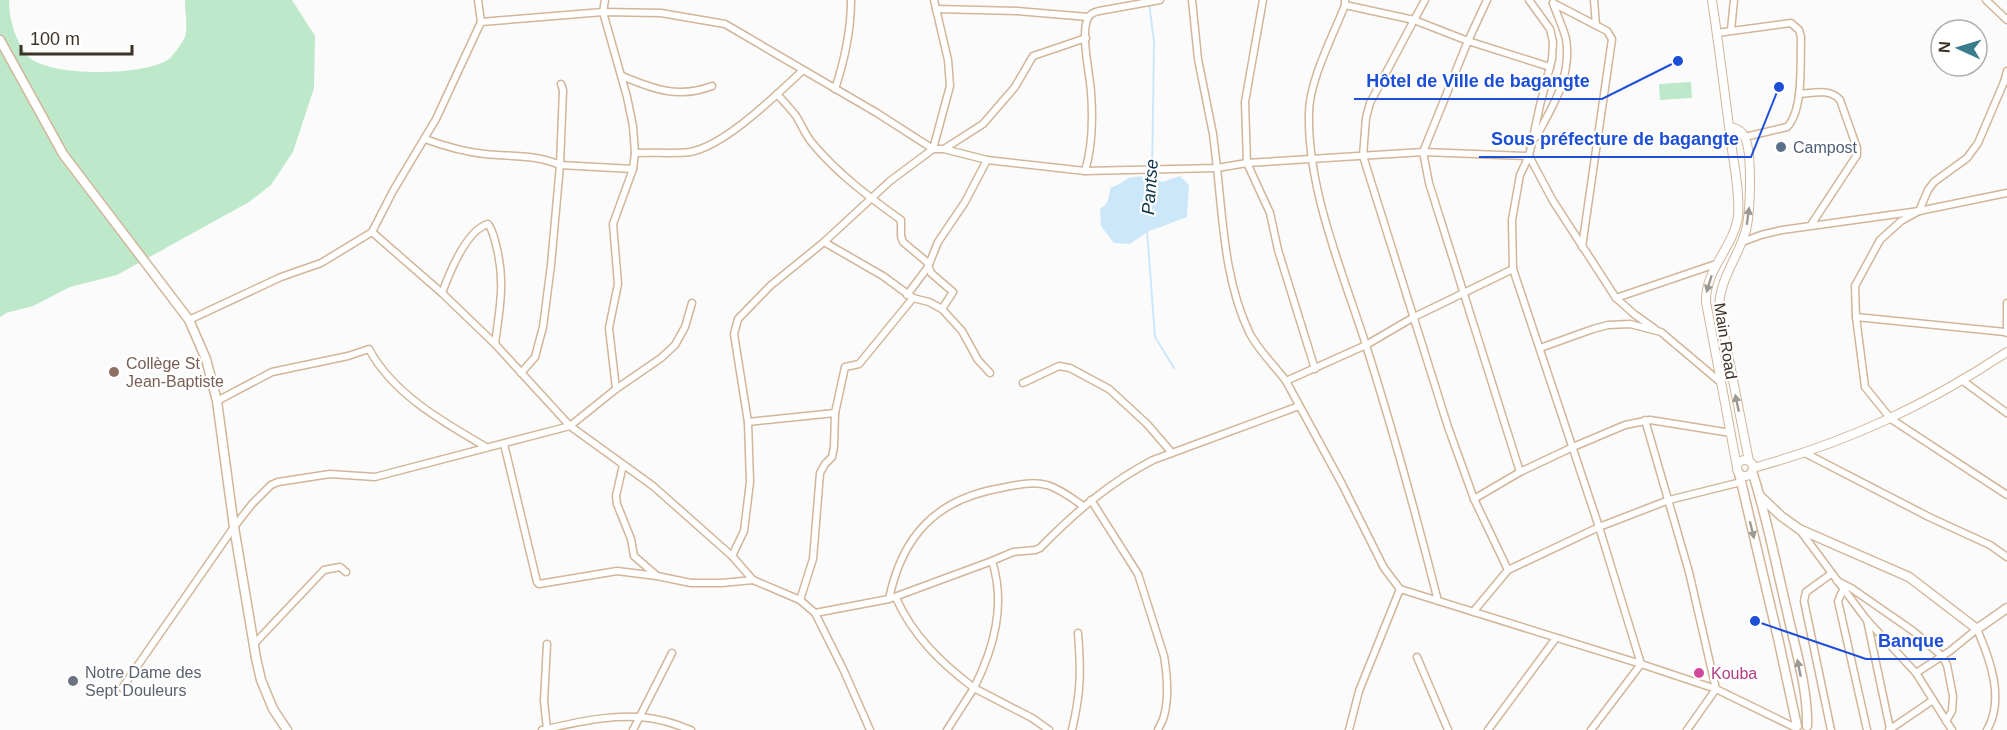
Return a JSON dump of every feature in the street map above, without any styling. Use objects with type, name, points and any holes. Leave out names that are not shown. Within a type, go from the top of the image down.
[{"type":"main road","points":[[0,40],[63,154],[189,320],[206,359],[217,401],[234,527],[261,680],[273,709],[287,730]]},
{"type":"main road","points":[[1752,467],[1794,642],[1806,703],[1808,728]]},
{"type":"main road","points":[[1739,474],[1796,728]]},
{"type":"main road","points":[[1760,496],[1798,529],[1896,570],[1918,583],[1977,629],[2007,608]]},
{"type":"main road","points":[[1796,728],[1801,723],[1808,728]]},
{"type":"street","points":[[189,320],[281,278],[321,263],[372,232],[393,191],[425,139],[481,22],[478,0]]},
{"type":"street","points":[[605,0],[603,12],[622,76],[633,126],[635,153],[633,169],[613,224],[618,284],[609,328],[616,389]]},
{"type":"street","points":[[835,89],[850,36],[850,0]]},
{"type":"street","points":[[732,556],[744,531],[750,482],[748,422],[734,334],[738,319],[770,286],[824,242],[870,198],[933,149],[950,86],[948,60],[934,0]]},
{"type":"street","points":[[1085,171],[1091,154],[1092,136],[1086,38],[1088,17],[1099,11],[1160,0]]},
{"type":"street","points":[[1192,0],[1198,59],[1213,134],[1229,267],[1242,315],[1251,336],[1286,381],[1384,568],[1400,589],[1716,689],[1796,728]]},
{"type":"street","points":[[1263,0],[1245,102],[1247,163],[1270,213],[1278,250],[1316,369]]},
{"type":"street","points":[[1425,0],[1370,103],[1366,118],[1363,156],[1448,427],[1474,499],[1508,570]]},
{"type":"street","points":[[1487,0],[1423,152],[1426,175],[1520,472]]},
{"type":"street","points":[[1529,0],[1550,29],[1553,42],[1534,141],[1520,175],[1512,220],[1513,269],[1599,527],[1641,664]]},
{"type":"street","points":[[1594,0],[1596,25]]},
{"type":"street","points":[[1712,0],[1738,204],[1736,225],[1716,264],[1706,293],[1719,381],[1739,474]]},
{"type":"street","points":[[1731,30],[1734,0]]},
{"type":"street","points":[[1986,0],[2007,20]]},
{"type":"street","points":[[1534,141],[1555,103],[1564,80],[1568,59],[1565,38],[1552,2]]},
{"type":"street","points":[[1552,2],[1596,25],[1610,35],[1612,44],[1582,247]]},
{"type":"street","points":[[1438,601],[1418,522],[1366,345],[1331,239],[1311,159],[1309,112],[1311,94],[1345,3],[1414,20],[1468,42],[1550,67]]},
{"type":"street","points":[[936,9],[1017,11],[1088,17]]},
{"type":"street","points":[[481,22],[603,12],[661,13],[725,24],[933,149],[944,149],[987,160],[1085,171],[1217,168],[1247,163],[1423,152],[1529,156]]},
{"type":"street","points":[[1717,33],[1791,23],[1796,26],[1801,38],[1799,94],[1793,116],[1787,127],[1745,137],[1739,130],[1730,127]]},
{"type":"street","points":[[944,149],[983,124],[1015,87],[1033,56],[1086,38]]},
{"type":"street","points":[[635,153],[690,152],[702,148],[748,120],[802,71]]},
{"type":"street","points":[[2007,71],[2006,81],[1978,143],[1960,165],[1934,182],[1919,211],[1901,221],[1880,240],[1855,286],[1856,316],[1865,387],[1891,419],[2007,495]]},
{"type":"street","points":[[622,76],[664,91],[688,93],[712,86]]},
{"type":"street","points":[[521,373],[535,357],[543,327],[560,165],[563,90],[561,84]]},
{"type":"street","points":[[1799,94],[1831,92],[1836,95],[1840,100],[1857,148],[1857,155],[1811,225]]},
{"type":"street","points":[[777,94],[796,116],[805,134],[840,172],[870,198],[901,220],[903,242],[927,262],[931,273],[953,292],[942,309]]},
{"type":"street","name":"Main Road","points":[[1745,137],[1749,162],[1750,202],[1742,242],[1722,285],[1719,309],[1752,467]]},
{"type":"street","points":[[425,139],[445,147],[474,153],[532,157],[560,165],[633,169]]},
{"type":"street","points":[[1529,156],[1552,201],[1616,298],[1719,381]]},
{"type":"street","points":[[800,600],[813,559],[820,473],[832,457],[835,413],[845,367],[860,364],[910,296],[928,267],[938,242],[965,202],[987,160]]},
{"type":"street","points":[[1734,165],[1749,162]]},
{"type":"street","points":[[1742,242],[1761,235],[1811,225],[1919,211],[2007,193]]},
{"type":"street","points":[[442,293],[456,259],[478,229],[488,224],[498,251],[503,283],[495,344]]},
{"type":"street","points":[[372,232],[442,293],[495,344],[570,426],[653,486],[732,556],[753,580],[800,600],[815,613],[870,730]]},
{"type":"street","points":[[824,242],[883,276],[910,296],[942,309],[962,331],[978,360],[990,373]]},
{"type":"street","points":[[1616,298],[1716,264]]},
{"type":"street","points":[[1286,381],[1366,345],[1414,317],[1513,269]]},
{"type":"street","points":[[122,688],[234,527],[271,485],[330,474],[375,477],[464,456],[486,447],[570,426],[675,345],[685,327],[692,303]]},
{"type":"street","points":[[1856,316],[2006,332],[2007,303]]},
{"type":"street","points":[[1540,348],[1608,325],[1630,324],[1661,332]]},
{"type":"street","points":[[217,401],[272,372],[348,356],[369,349],[384,374],[401,389],[431,413],[486,447]]},
{"type":"street","points":[[1739,474],[1740,461],[1752,467],[1805,453],[1891,419],[1963,381],[2007,352]]},
{"type":"street","points":[[1023,383],[1059,366],[1070,368],[1109,389],[1148,424],[1172,453]]},
{"type":"street","points":[[1963,381],[2007,413]]},
{"type":"street","points":[[815,613],[893,598],[1013,552],[1040,548],[1083,506],[1131,471],[1172,453],[1299,406]]},
{"type":"street","points":[[748,422],[835,413]]},
{"type":"street","points":[[1474,499],[1520,472],[1573,447],[1645,420],[1731,433]]},
{"type":"street","points":[[1645,420],[1689,572],[1716,689],[1687,730]]},
{"type":"street","points":[[504,444],[539,584],[617,571],[692,583],[722,584],[753,580]]},
{"type":"street","points":[[1805,453],[1929,518],[1990,545],[2007,557]]},
{"type":"street","points":[[622,465],[616,496],[617,504],[631,538],[634,556],[657,576]]},
{"type":"street","points":[[1473,612],[1508,570],[1599,527],[1739,474],[1746,476],[1752,467]]},
{"type":"street","points":[[1049,730],[1032,718],[974,688],[938,659],[893,598],[897,569],[911,540],[927,521],[945,507],[961,499],[992,489],[1029,483],[1047,485],[1083,506]]},
{"type":"street","points":[[1091,500],[1138,574],[1164,656],[1166,704],[1165,714],[1158,730]]},
{"type":"street","points":[[1798,529],[1866,619],[1916,673],[1952,730]]},
{"type":"street","points":[[947,730],[987,663],[995,636],[999,598],[998,579],[992,561]]},
{"type":"street","points":[[254,644],[324,570],[340,567],[346,572]]},
{"type":"street","points":[[1831,574],[1806,592],[1804,601],[1831,730]]},
{"type":"street","points":[[1836,580],[1868,599],[1928,642],[1942,656],[1947,666],[1953,696],[1952,711],[1946,721]]},
{"type":"street","points":[[1349,730],[1359,691],[1400,589]]},
{"type":"street","points":[[1844,590],[1838,601],[1867,730]]},
{"type":"street","points":[[1866,619],[1889,730],[1933,700]]},
{"type":"street","points":[[1916,673],[1977,629],[1990,661],[1994,681],[1994,710],[1987,730]]},
{"type":"street","points":[[1072,730],[1080,697],[1078,633]]},
{"type":"street","points":[[1488,730],[1556,638]]},
{"type":"street","points":[[547,644],[545,730],[601,719],[638,717],[664,721],[691,730]]},
{"type":"street","points":[[633,730],[672,652]]},
{"type":"street","points":[[1417,657],[1448,730]]},
{"type":"street","points":[[1591,730],[1641,664]]},
{"type":"green space","points":[[0,0],[9,0],[14,29],[27,55],[37,62],[54,68],[96,72],[140,69],[169,59],[185,37],[185,0],[292,0],[315,36],[314,88],[293,152],[271,185],[249,202],[117,275],[70,287],[33,306],[6,313],[0,317]]},
{"type":"green space","points":[[1691,82],[1692,98],[1660,100],[1659,84]]},
{"type":"water","points":[[1180,176],[1189,185],[1187,217],[1147,232],[1130,244],[1114,243],[1101,226],[1100,209],[1107,203],[1111,187],[1133,177],[1146,177],[1162,182]]},
{"type":"waterway","name":"Pantse","points":[[1149,3],[1154,42],[1152,180]]},
{"type":"waterway","name":"Pantse","points":[[1147,230],[1155,337],[1174,368]]},
{"type":"place","name":"Hôtel de Ville de bagangte","points":[[1678,61]]},
{"type":"place","name":"Sous préfecture de bagangte","points":[[1779,87]]},
{"type":"place","name":"Campost","points":[[1781,147]]},
{"type":"place","name":"Collège St Jean-Baptiste","points":[[114,372]]},
{"type":"place","name":"Banque","points":[[1755,621]]},
{"type":"place","name":"Kouba","points":[[1699,673]]},
{"type":"place","name":"Notre Dame des Sept Douleurs","points":[[73,681]]}]
